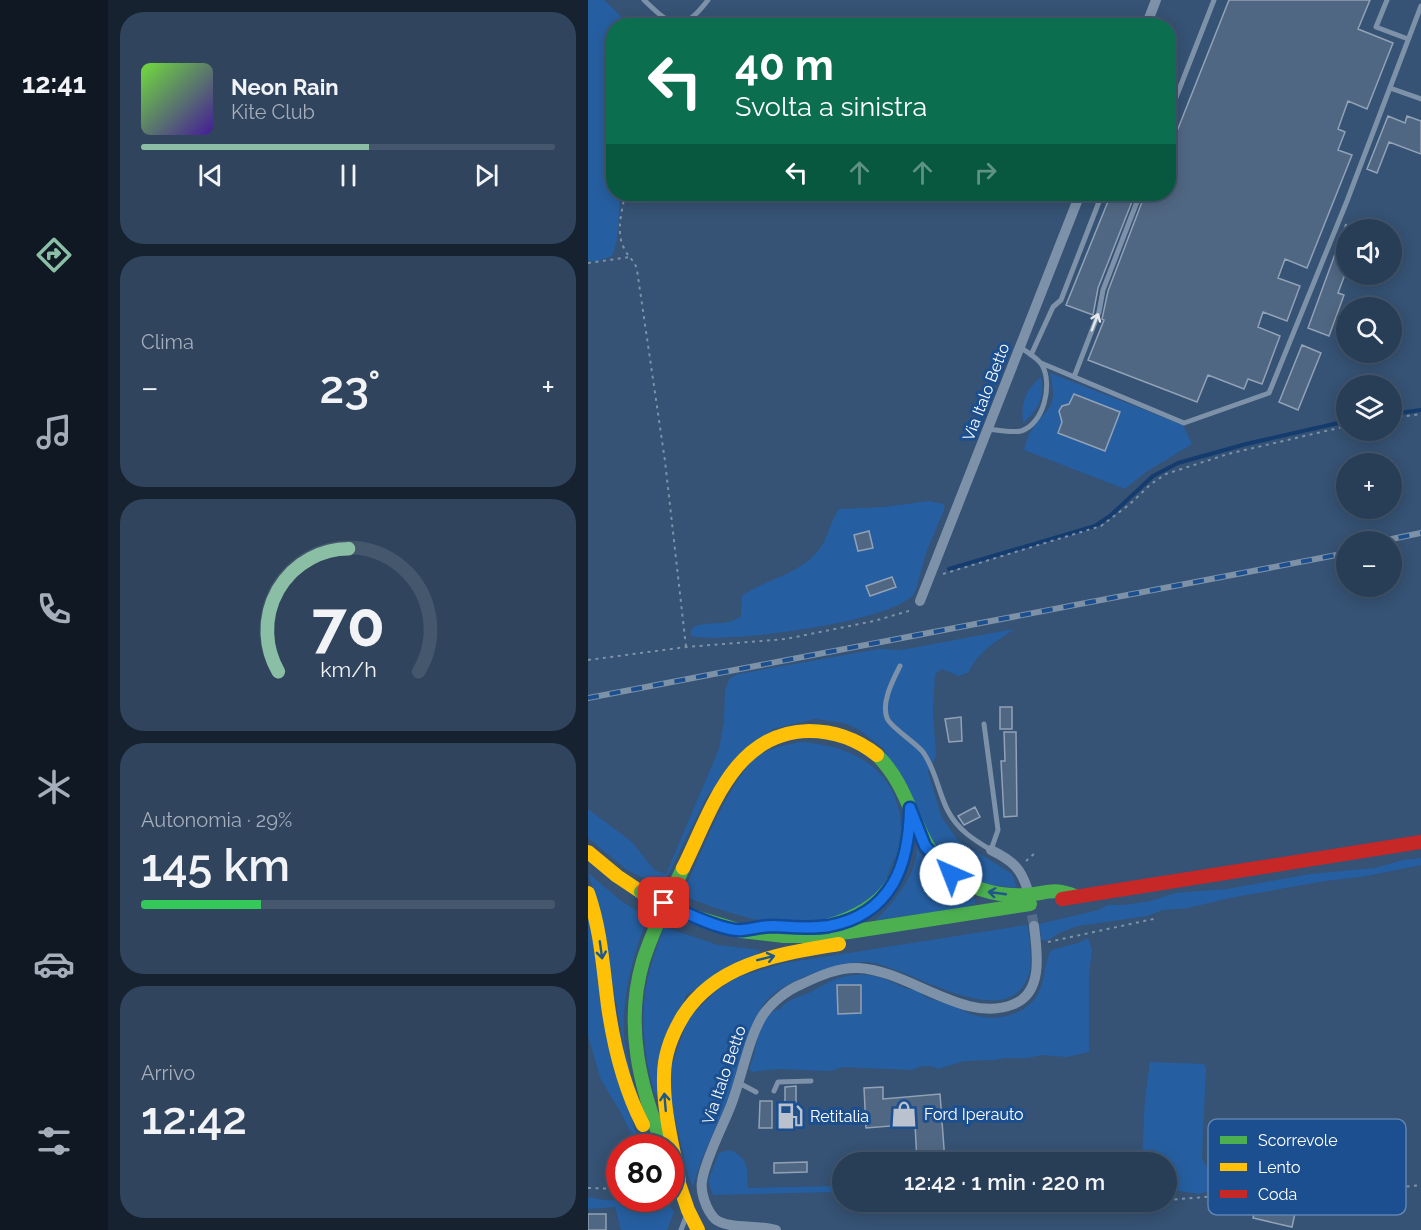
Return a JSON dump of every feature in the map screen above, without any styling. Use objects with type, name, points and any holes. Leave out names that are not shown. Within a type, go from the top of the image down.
[{"type":"highway","points":[[659,1134],[645,1099],[638,1072],[634,1024],[636,988],[643,959],[722,788],[733,771],[756,747],[786,733],[810,730],[846,735],[865,745],[884,760],[896,776],[925,846],[938,862],[963,883],[981,891],[997,894],[1020,895],[1057,890],[1075,896]]},
{"type":"highway","points":[[741,931],[758,926],[829,926],[845,921],[874,905],[894,882],[902,867],[908,839],[910,808]]},
{"type":"highway","points":[[588,852],[641,892],[689,915],[741,931],[808,936],[883,927],[1421,842]]},
{"type":"highway","points":[[588,893],[599,936],[618,1060],[635,1111],[647,1134]]},
{"type":"highway","points":[[669,1134],[664,1074],[672,1036],[692,1002],[735,968],[777,955],[866,939],[883,927]]},
{"type":"highway","points":[[684,1201],[694,1223]]},
{"type":"street","points":[[1149,18],[1156,0]]},
{"type":"street","name":"Via Italo Betto","points":[[920,601],[1077,201]]},
{"type":"street","points":[[992,850],[1015,864],[1023,873],[1028,891]]},
{"type":"street","name":"Via Italo Betto","points":[[776,1230],[720,1225],[709,1211],[702,1183],[758,1023],[763,1015],[783,995],[799,985],[828,973],[859,968],[888,975],[966,1005],[988,1009],[1004,1008],[1019,1002],[1029,993],[1034,981],[1037,965],[1034,926]]},
{"type":"lane","points":[[644,0],[663,18]]},
{"type":"lane","points":[[693,18],[708,0]]},
{"type":"lane","points":[[1176,97],[1214,0]]},
{"type":"lane","points":[[1387,0],[1376,27],[1408,39]]},
{"type":"lane","points":[[1020,347],[1041,363],[1184,423],[1269,393],[1347,201],[1421,6]]},
{"type":"lane","points":[[1390,88],[1421,99]]},
{"type":"lane","points":[[1031,355],[1053,307],[1060,300],[1099,201]]},
{"type":"lane","points":[[1074,377],[1099,312],[1103,290],[1137,201]]},
{"type":"lane","points":[[988,429],[1022,431],[1034,421],[1047,395],[1046,374],[1041,363]]},
{"type":"lane","points":[[900,666],[888,696],[885,711],[887,719],[891,726],[915,742],[924,754],[931,765],[947,810],[960,828],[992,850],[998,830],[984,724]]},
{"type":"lane","points":[[774,1091],[778,1082],[811,1081]]},
{"type":"lane","points":[[738,1083],[756,1092]]},
{"type":"lane","points":[[681,1230],[694,1223]]},
{"type":"path","points":[[624,201],[620,240],[635,262],[637,270],[665,461],[686,647]]},
{"type":"path","points":[[588,263],[630,257]]},
{"type":"path","points":[[1402,417],[1421,414]]},
{"type":"path","points":[[931,574],[946,575],[1101,526],[1166,474],[1260,446],[1336,429]]},
{"type":"path","points":[[588,660],[686,647],[786,639],[874,621],[912,610],[920,601]]},
{"type":"path","points":[[1036,945],[1158,918]]},
{"type":"path","points":[[1406,1187],[1421,1185]]},
{"type":"path","points":[[588,1188],[606,1189]]},
{"type":"path","points":[[1177,1199],[1208,1197]]},
{"type":"shaded area","points":[[588,0],[604,0],[623,18],[606,18],[606,201],[620,201],[618,233],[612,256],[598,261],[588,261]]},
{"type":"shaded area","points":[[1050,373],[1183,425],[1192,444],[1146,472],[1125,489],[1024,450],[1031,430],[1049,409],[1053,399]]},
{"type":"shaded area","points":[[1041,377],[1042,391],[1039,403],[1023,423],[1025,397]]},
{"type":"shaded area","points":[[929,501],[944,504],[944,510],[927,550],[915,592],[902,603],[878,613],[846,621],[773,634],[710,638],[691,636],[691,629],[697,626],[735,620],[741,616],[742,596],[801,566],[810,559],[827,536],[839,509],[884,507]]},
{"type":"shaded area","points":[[1014,629],[982,653],[969,672],[959,676],[942,669],[935,674],[933,711],[936,756],[928,772],[942,818],[958,840],[1012,874],[1017,888],[977,883],[947,860],[931,843],[884,749],[858,729],[844,723],[815,719],[773,729],[707,796],[662,887],[627,870],[588,838],[588,809],[632,842],[654,870],[666,874],[719,749],[724,721],[725,691],[729,679],[738,674],[879,649],[901,650]]},
{"type":"shaded area","points":[[800,742],[834,747],[864,761],[888,783],[896,798],[900,816],[900,843],[879,893],[836,919],[799,925],[737,915],[682,895],[727,798],[749,765],[769,750]]},
{"type":"shaded area","points":[[917,848],[935,873],[949,885],[975,899],[975,903],[964,908],[876,920],[903,888],[913,869]]},
{"type":"shaded area","points":[[1421,858],[1421,865],[1230,898],[1188,908],[1163,910],[1147,916],[1078,926],[1059,933],[1047,941],[1040,939],[1039,924],[1098,910],[1108,905],[1151,901],[1175,893],[1227,889],[1310,874],[1375,868],[1403,860]]},
{"type":"shaded area","points":[[588,873],[624,903],[648,917],[633,960],[625,1005],[624,1035],[631,1086],[598,903]]},
{"type":"shaded area","points":[[588,917],[634,1128],[637,1134],[632,1134],[601,1080],[588,1036]]},
{"type":"shaded area","points":[[1026,925],[1031,959],[1028,977],[1016,993],[999,1000],[977,999],[954,993],[884,966],[867,962],[856,962],[816,972],[778,990],[762,1006],[755,1018],[728,1098],[700,1164],[693,1187],[684,1157],[684,1134],[679,1134],[670,1098],[669,1074],[688,1019],[717,990],[738,977],[785,963]]},
{"type":"shaded area","points":[[664,927],[718,945],[760,950],[759,953],[686,995],[656,1097],[648,1068],[643,1022],[645,992]]},
{"type":"shaded area","points":[[1088,938],[1092,950],[1089,973],[1089,1052],[1067,1057],[1042,1055],[1028,1058],[964,1061],[938,1069],[929,1066],[912,1070],[843,1067],[830,1071],[778,1069],[752,1072],[749,1069],[761,1028],[770,1014],[777,1009],[780,1010],[790,1000],[833,980],[852,975],[877,977],[907,989],[919,991],[930,999],[953,1004],[973,1015],[1000,1017],[1018,1012],[1033,1001],[1040,989],[1051,950]]},
{"type":"shaded area","points":[[1150,1062],[1204,1064],[1206,1068],[1202,1158],[1208,1169],[1208,1191],[1199,1194],[1177,1191],[1177,1152],[1142,1152],[1145,1098]]},
{"type":"shaded area","points":[[730,1150],[741,1157],[746,1165],[748,1188],[832,1186],[832,1192],[713,1195],[708,1181],[719,1153]]},
{"type":"shaded area","points":[[588,1197],[606,1200],[606,1208],[588,1209]]},
{"type":"shaded area","points":[[616,1212],[674,1212],[667,1230],[621,1230]]},
{"type":"building","points":[[1229,0],[1370,0],[1358,29],[1393,43],[1367,109],[1348,101],[1338,129],[1345,132],[1338,150],[1352,155],[1307,268],[1285,259],[1278,278],[1300,286],[1287,321],[1263,312],[1258,327],[1280,336],[1262,384],[1248,379],[1244,389],[1208,375],[1197,402],[1088,360],[1104,320],[1102,319],[1108,291],[1142,201],[1176,201],[1176,134]]},
{"type":"building","points":[[1388,116],[1405,123],[1407,116],[1421,121],[1421,154],[1389,142],[1377,173],[1367,169]]},
{"type":"building","points":[[1108,201],[1132,201],[1098,288],[1093,315],[1066,305]]},
{"type":"building","points":[[1336,251],[1336,285],[1341,285],[1338,293],[1344,295],[1336,297],[1336,317],[1329,336],[1308,328]]},
{"type":"building","points":[[1302,345],[1321,353],[1298,410],[1279,402]]},
{"type":"building","points":[[1074,394],[1120,412],[1105,451],[1058,433],[1062,422],[1059,411],[1062,406],[1069,404]]},
{"type":"building","points":[[869,531],[873,548],[858,551],[854,535]]},
{"type":"building","points":[[892,577],[896,587],[870,596],[866,586]]},
{"type":"building","points":[[1000,707],[1012,707],[1012,729],[1000,729]]},
{"type":"building","points":[[961,717],[962,741],[949,742],[945,719]]},
{"type":"building","points":[[1004,732],[1016,732],[1017,816],[1004,817],[1001,761],[1005,761]]},
{"type":"building","points":[[975,807],[980,817],[964,825],[958,816]]},
{"type":"building","points":[[837,985],[861,985],[861,1013],[838,1014]]},
{"type":"building","points":[[796,1086],[796,1104],[785,1104],[785,1087]]},
{"type":"building","points":[[883,1087],[883,1099],[940,1094],[944,1152],[916,1152],[915,1124],[866,1128],[864,1088]]},
{"type":"building","points":[[760,1101],[772,1101],[772,1128],[759,1128]]},
{"type":"building","points":[[807,1162],[807,1172],[774,1173],[774,1163]]},
{"type":"building","points":[[588,1214],[606,1214],[606,1230],[588,1230]]},
{"type":"building","points":[[1254,1215],[1295,1215],[1292,1227],[1253,1218]]},
{"type":"waterway","points":[[1402,413],[1421,410]]},
{"type":"waterway","points":[[949,569],[1095,526],[1110,516],[1153,476],[1178,463],[1246,444],[1336,424]]},
{"type":"tunnel","points":[[1029,900],[1034,926]]},
{"type":"railway","points":[[1402,537],[1421,533]]},
{"type":"railway","points":[[588,698],[1336,555]]},
{"type":"traffic: fast","points":[[877,755],[892,772],[929,848],[941,865],[958,878],[980,889],[1003,894],[1026,895],[1055,891],[1075,896]]},
{"type":"traffic: fast","points":[[827,926],[866,910],[890,887],[904,855],[910,814]]},
{"type":"traffic: fast","points":[[659,1134],[637,1056],[635,1032],[637,985],[656,926],[683,868]]},
{"type":"traffic: fast","points":[[641,892],[689,915]]},
{"type":"traffic: fast","points":[[689,915],[741,931],[808,936],[849,932],[1030,904]]},
{"type":"traffic: slow","points":[[683,868],[715,800],[728,779],[743,760],[761,745],[783,735],[819,731],[846,737],[877,755]]},
{"type":"traffic: slow","points":[[588,852],[641,892]]},
{"type":"traffic: slow","points":[[588,893],[599,935],[613,1037],[630,1097],[643,1125]]},
{"type":"traffic: slow","points":[[671,1134],[664,1089],[665,1060],[675,1030],[697,998],[714,983],[752,964],[773,957],[839,944]]},
{"type":"traffic: slow","points":[[684,1198],[698,1230]]},
{"type":"traffic: jam","points":[[1062,899],[1421,842]]},
{"type":"place","name":"Ford Iperauto","points":[[904,1114]]},
{"type":"place","name":"Retitalia","points":[[790,1116]]},
{"type":"route","points":[[664,903],[689,915],[741,931],[758,926],[829,926],[845,921],[867,910],[880,900],[894,882],[902,867],[906,851],[910,808],[925,846],[951,874]]}]
